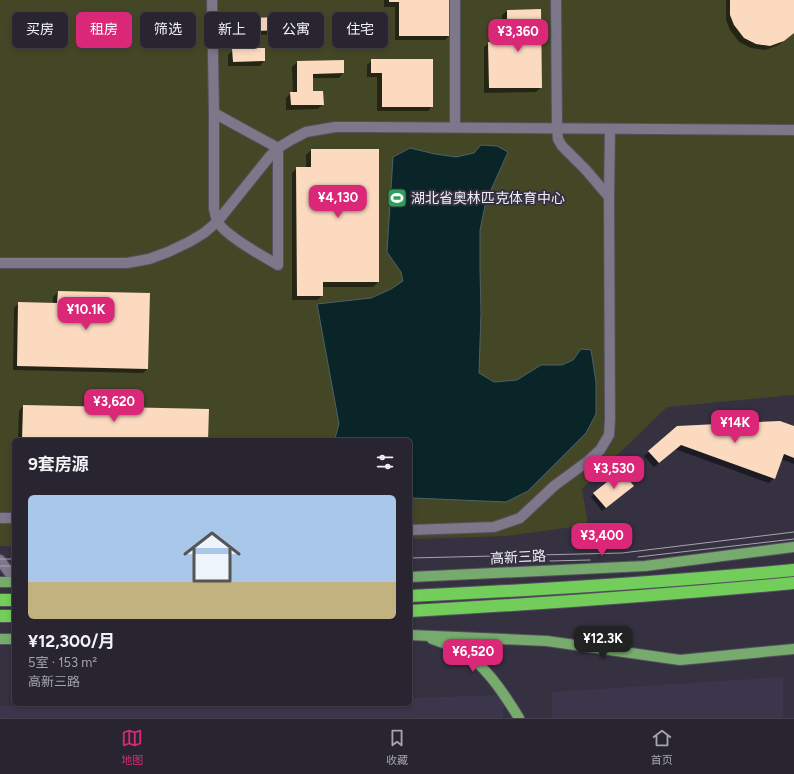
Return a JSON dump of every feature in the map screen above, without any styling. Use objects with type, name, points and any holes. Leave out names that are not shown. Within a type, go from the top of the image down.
[{"type":"highway","points":[[412,596],[618,585],[794,570]]},
{"type":"highway","points":[[412,611],[602,599],[794,583]]},
{"type":"highway","points":[[0,600],[12,600]]},
{"type":"highway","points":[[0,616],[12,616]]},
{"type":"main road","name":"高新三路","points":[[412,577],[645,566],[794,547]]},
{"type":"main road","points":[[0,582],[12,582]]},
{"type":"main road","points":[[412,635],[547,641],[680,660],[794,649]]},
{"type":"main road","points":[[422,635],[455,647],[471,657],[484,669],[519,718]]},
{"type":"main road","points":[[0,639],[12,639]]},
{"type":"street","points":[[212,0],[214,209],[217,222],[244,245],[278,265],[278,148]]},
{"type":"street","points":[[455,0],[455,127]]},
{"type":"street","points":[[556,0],[558,139],[562,146],[590,174],[609,197]]},
{"type":"street","points":[[214,113],[278,148]]},
{"type":"street","points":[[0,263],[127,263],[149,260],[189,242],[204,233],[217,222],[278,148],[306,132],[335,127],[794,130]]},
{"type":"street","points":[[412,530],[494,527],[520,518],[554,486],[588,461],[600,450],[609,435],[610,128]]},
{"type":"street","points":[[0,518],[12,518]]},
{"type":"street","points":[[0,560],[12,576]]},
{"type":"shaded area","points":[[481,145],[497,146],[508,152],[486,201],[480,230],[481,313],[479,373],[494,382],[517,380],[541,365],[562,365],[573,360],[581,349],[591,350],[596,382],[596,414],[586,433],[528,491],[506,502],[413,498],[412,438],[335,438],[339,424],[317,304],[371,298],[391,289],[403,281],[401,272],[387,252],[393,157],[410,148],[456,157],[474,153]]},
{"type":"shaded area","points":[[783,677],[783,718],[552,718],[552,692]]},
{"type":"shaded area","points":[[504,695],[503,718],[0,718],[0,706],[412,706],[412,698]]},
{"type":"green space","name":"湖北省奥林匹克体育中心","points":[[0,0],[794,0],[794,395],[667,407],[582,489],[588,525],[507,536],[412,539],[412,438],[12,438],[12,546],[0,546]]},
{"type":"building","points":[[389,0],[451,0],[451,36],[399,36],[399,2],[389,2]]},
{"type":"building","points":[[730,0],[794,0],[794,33],[784,41],[770,46],[756,44],[744,38],[734,25],[730,15]]},
{"type":"building","points":[[541,9],[542,88],[489,88],[488,42],[507,41],[507,10]]},
{"type":"building","points":[[268,17],[268,31],[260,31],[260,18]]},
{"type":"building","points":[[265,48],[265,61],[233,62],[232,49]]},
{"type":"building","points":[[371,59],[433,59],[433,107],[382,107],[382,73],[371,73]]},
{"type":"building","points":[[344,60],[344,73],[313,74],[313,91],[323,91],[324,105],[291,105],[290,92],[297,92],[297,61]]},
{"type":"building","points":[[311,149],[379,149],[379,282],[323,282],[323,296],[297,296],[296,167],[311,167]]},
{"type":"building","points":[[58,291],[150,293],[148,369],[17,366],[18,302],[57,303]]},
{"type":"building","points":[[23,405],[209,409],[208,438],[22,438]]},
{"type":"building","points":[[780,421],[794,426],[794,458],[784,454],[775,479],[681,445],[659,463],[648,451],[677,426]]},
{"type":"building","points":[[621,471],[634,486],[606,508],[593,493]]},
{"type":"tram line","points":[[412,558],[622,553],[794,532]]},
{"type":"tram line","points":[[638,557],[794,539]]},
{"type":"tram line","points":[[0,559],[12,559]]},
{"type":"tram line","points":[[550,561],[590,560]]},
{"type":"tram line","points":[[0,566],[12,566]]},
{"type":"place","name":"湖北省奥林匹克体育中心","points":[[397,198]]}]
